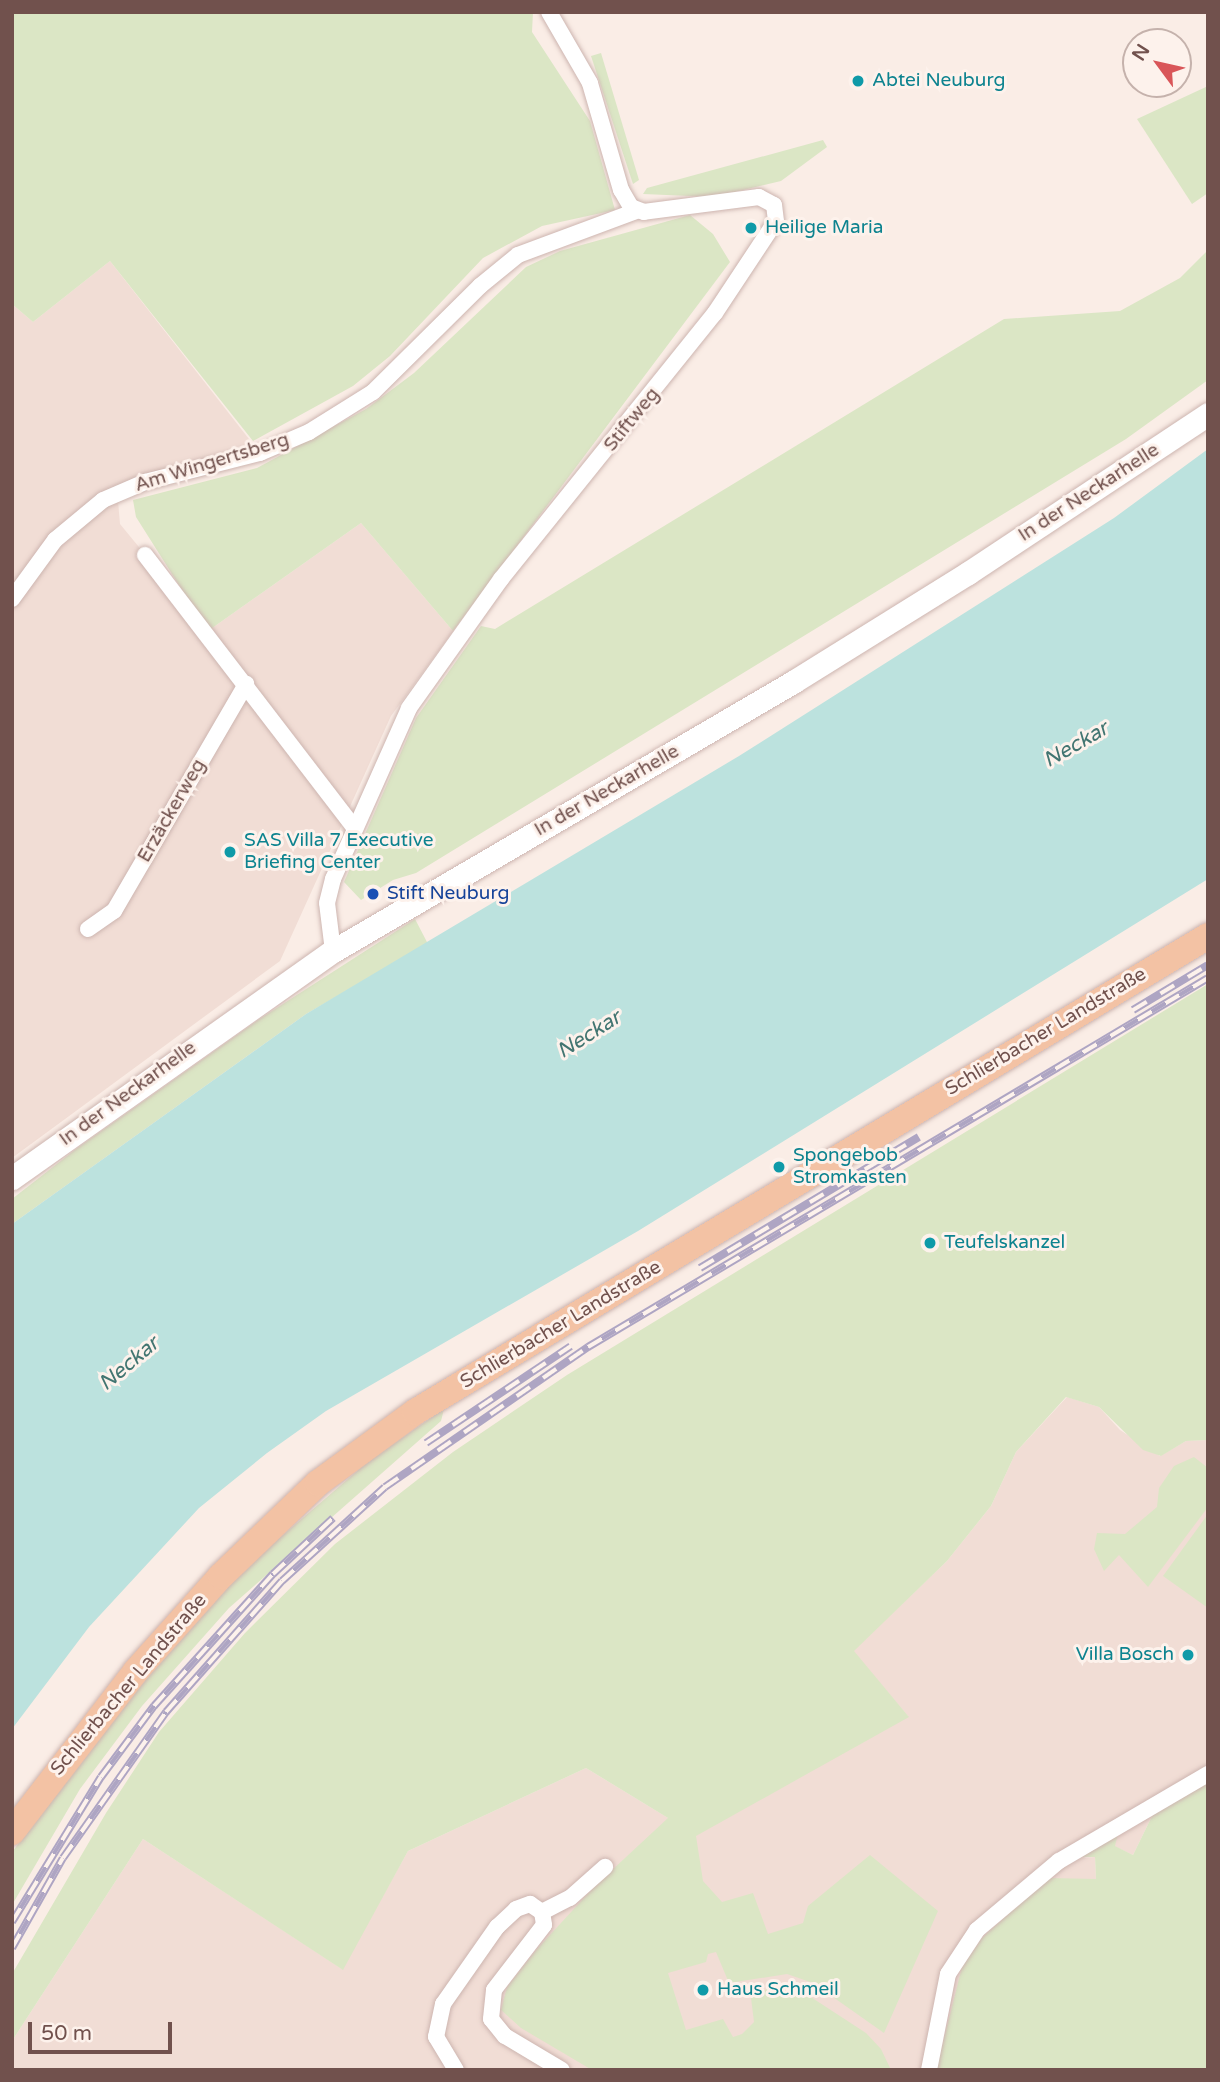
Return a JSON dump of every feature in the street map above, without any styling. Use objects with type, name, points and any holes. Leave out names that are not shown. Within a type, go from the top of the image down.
[{"type":"main road","name":"In der Neckarhelle","points":[[12,1178],[333,951],[793,682],[968,573],[1208,414]]},
{"type":"main road","name":"Schlierbacher Landstraße","points":[[12,1832],[136,1671],[221,1576],[318,1483],[415,1412],[1208,936]]},
{"type":"street","points":[[549,12],[590,83],[621,190],[635,211]]},
{"type":"street","name":"Stiftweg","points":[[333,951],[327,903],[353,826],[409,708],[533,539],[715,313],[769,238],[777,216],[771,202],[749,197],[635,211]]},
{"type":"street","name":"Am Wingertsberg","points":[[12,598],[55,540],[103,500],[145,482],[260,453],[309,432],[373,392],[480,286],[518,256],[635,211]]},
{"type":"street","points":[[145,555],[353,826]]},
{"type":"street","name":"Erzäckerweg","points":[[88,929],[114,911],[246,684]]},
{"type":"street","points":[[929,2070],[948,1974],[977,1930],[1051,1866],[1208,1774]]},
{"type":"street","points":[[456,2070],[436,2037],[443,2004],[507,1917],[523,1905],[542,1912],[570,1898],[605,1867]]},
{"type":"street","points":[[542,1912],[541,1930],[499,1981],[489,2012],[497,2030],[562,2070]]},
{"type":"shaded area","points":[[110,261],[260,453],[145,482],[118,501],[120,524],[208,631],[361,523],[453,631],[391,716],[280,961],[12,1158],[12,304],[33,322]]},
{"type":"shaded area","points":[[1067,1397],[1099,1407],[1120,1430],[1160,1456],[1186,1441],[1208,1440],[1208,1783],[1154,1812],[1133,1855],[1114,1846],[1083,1858],[1095,1857],[1096,1879],[936,2070],[12,2070],[12,2041],[143,1839],[342,1969],[408,1851],[586,1768],[696,1835],[908,1716],[853,1651],[947,1561],[991,1506],[1016,1452]]},
{"type":"green space","points":[[12,12],[533,12],[532,32],[590,121],[615,210],[542,226],[483,258],[390,356],[353,386],[253,441],[110,261],[33,322],[12,304]]},
{"type":"green space","points":[[601,53],[639,180],[633,184],[591,56]]},
{"type":"green space","points":[[1208,86],[1208,193],[1192,204],[1137,119],[1182,98],[1192,98],[1192,93]]},
{"type":"green space","points":[[823,140],[827,147],[781,181],[714,197],[643,194],[647,188]]},
{"type":"green space","points":[[690,215],[713,234],[730,262],[453,631],[361,523],[208,631],[136,517],[133,500],[257,468],[366,409],[414,373],[526,267],[560,251]]},
{"type":"green space","points":[[1208,250],[1208,380],[1126,439],[416,873],[393,880],[361,900],[344,882],[416,718],[481,626],[495,629],[1004,319],[1120,311],[1180,278]]},
{"type":"green space","points":[[415,919],[428,944],[306,1014],[12,1224],[12,1199],[76,1149],[258,1020]]},
{"type":"green space","points":[[1208,984],[1208,1440],[1186,1441],[1161,1456],[1143,1450],[1099,1407],[1066,1397],[1016,1452],[991,1506],[947,1561],[854,1651],[909,1717],[696,1836],[703,1881],[722,1902],[753,1893],[768,1934],[803,1923],[808,1906],[870,1855],[938,1911],[884,2033],[813,1983],[787,1974],[729,1983],[716,1952],[708,1954],[706,1962],[668,1973],[686,2030],[723,2019],[733,2037],[742,2034],[754,2022],[751,1998],[755,1993],[781,1985],[797,1988],[866,2033],[881,2049],[891,2070],[592,2070],[521,2028],[501,2010],[507,1987],[537,1949],[596,1885],[668,1818],[586,1768],[408,1851],[343,1970],[143,1839],[12,2041],[12,1974],[106,1813],[159,1732],[245,1633],[335,1544],[453,1452],[567,1375]]},
{"type":"green space","points":[[444,1409],[441,1421],[229,1608],[142,1706],[80,1789],[12,1905],[12,1852],[133,1694],[246,1567],[370,1460]]},
{"type":"green space","points":[[1194,1457],[1208,1468],[1208,1507],[1148,1587],[1119,1555],[1104,1571],[1094,1549],[1097,1533],[1125,1534],[1157,1507],[1159,1488],[1174,1466]]},
{"type":"green space","points":[[1208,1514],[1208,1608],[1163,1576]]},
{"type":"green space","points":[[1208,1783],[1208,2070],[936,2070],[962,1967],[982,1938],[1048,1878],[1096,1879],[1095,1857],[1082,1857],[1118,1833],[1115,1846],[1133,1855],[1154,1812]]},
{"type":"water","name":"Neckar","points":[[1208,449],[1208,879],[638,1231],[326,1411],[267,1453],[199,1508],[89,1627],[12,1729],[12,1224],[306,1014],[739,756],[1114,518]]},
{"type":"railway","points":[[1133,1010],[1208,965]]},
{"type":"railway","points":[[12,1948],[63,1858],[166,1712],[282,1581],[385,1487],[588,1347],[1208,978]]},
{"type":"railway","points":[[700,1268],[919,1137]]},
{"type":"railway","points":[[426,1443],[571,1346]]},
{"type":"railway","points":[[12,1922],[101,1777],[154,1706],[273,1574],[333,1518]]},
{"type":"place","name":"Abtei Neuburg","points":[[858,81]]},
{"type":"place","name":"Heilige Maria","points":[[751,228]]},
{"type":"place","name":"SAS Villa 7 Executive Briefing Center","points":[[230,852]]},
{"type":"place","name":"Stift Neuburg","points":[[373,894]]},
{"type":"place","name":"Spongebob Stromkasten","points":[[779,1167]]},
{"type":"place","name":"Teufelskanzel","points":[[930,1243]]},
{"type":"place","name":"Villa Bosch","points":[[1188,1655]]},
{"type":"place","name":"Haus Schmeil","points":[[703,1990]]}]
